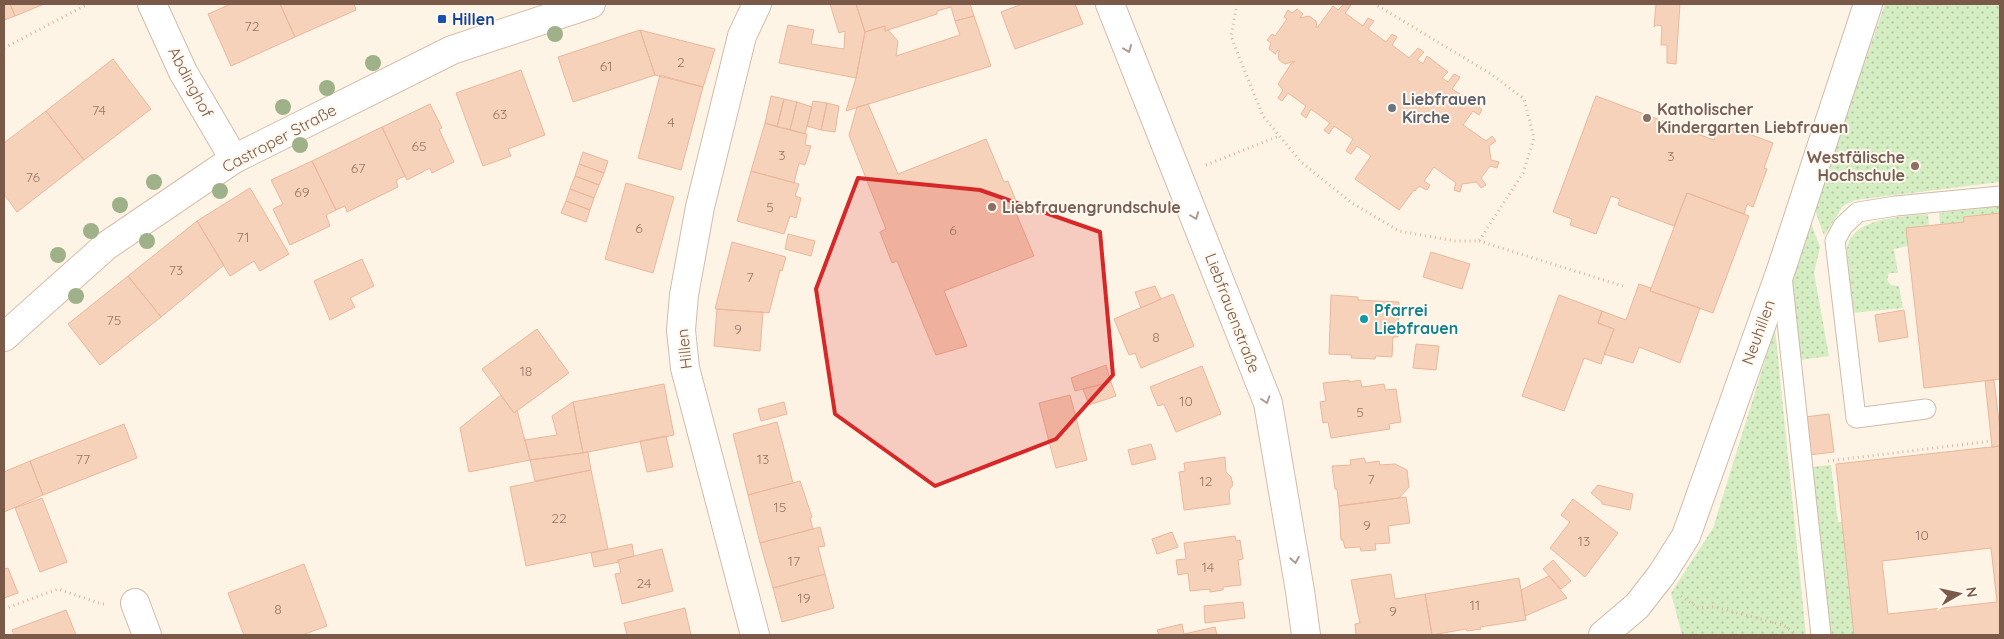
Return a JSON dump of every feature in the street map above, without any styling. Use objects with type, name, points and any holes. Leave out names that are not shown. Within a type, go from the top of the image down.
[{"type":"street","name":"Abdinghof","points":[[152,4],[183,72],[234,159]]},
{"type":"street","name":"Castroper Straße","points":[[4,337],[106,246],[234,159],[452,50],[591,4]]},
{"type":"street","name":"Hillen","points":[[755,635],[685,368],[681,330],[684,295],[700,206],[742,36],[757,4]]},
{"type":"street","name":"Liebfrauenstraße","points":[[1110,4],[1268,403],[1306,635]]},
{"type":"street","name":"Neuhillen","points":[[1603,635],[1638,606],[1662,574],[1686,536],[1781,270],[1868,4]]},
{"type":"street","points":[[135,604],[147,635]]},
{"type":"lane","points":[[1926,409],[1856,418],[1835,241],[1843,226],[1858,212],[1896,206],[2000,196]]},
{"type":"lane","points":[[1781,270],[1821,635]]},
{"type":"path","points":[[4,48],[88,4]]},
{"type":"path","points":[[1237,4],[1231,36],[1263,116],[1301,162],[1352,203],[1399,231],[1455,241],[1479,241],[1623,286]]},
{"type":"path","points":[[1376,4],[1491,74],[1524,99],[1534,138],[1523,173],[1479,241]]},
{"type":"path","points":[[1179,176],[1280,136]]},
{"type":"path","points":[[1803,464],[1992,441]]},
{"type":"path","points":[[4,609],[58,589],[102,604],[135,604]]},
{"type":"path","points":[[1698,608],[1715,607],[1783,625],[1797,635]]},
{"type":"highlighted area","points":[[858,178],[980,190],[1100,232],[1113,375],[1056,439],[935,486],[835,414],[816,289]]},
{"type":"green space","points":[[1885,4],[2000,4],[2000,182],[1855,200],[1843,206],[1824,236],[1814,207]]},
{"type":"green space","points":[[2000,206],[2000,213],[1963,217],[1964,222],[1940,224],[1939,213]]},
{"type":"green space","points":[[1928,214],[1929,226],[1906,228],[1908,246],[1894,249],[1898,273],[1889,273],[1887,280],[1891,285],[1899,286],[1903,308],[1852,313],[1847,251],[1850,240],[1857,231],[1878,221]]},
{"type":"green space","points":[[1809,218],[1820,247],[1814,273],[1829,356],[1800,360],[1807,416],[1805,417],[1790,276]]},
{"type":"green space","points":[[1775,328],[1806,635],[1682,635],[1671,593],[1713,528]]},
{"type":"green space","points":[[1831,465],[1838,522],[1842,522],[1854,635],[1829,635],[1810,467]]},
{"type":"building","points":[[4,4],[10,4],[15,16],[4,20]]},
{"type":"building","points":[[10,4],[44,4],[15,16]]},
{"type":"building","points":[[231,4],[280,4],[295,37],[231,66],[208,14]]},
{"type":"building","points":[[280,4],[354,4],[356,10],[295,37]]},
{"type":"building","points":[[830,4],[856,4],[865,32],[856,78],[779,63],[788,25],[814,30],[811,44],[844,49],[845,31],[839,33]]},
{"type":"building","points":[[856,4],[970,4],[974,16],[955,21],[951,7],[937,11],[937,14],[885,31],[885,26],[865,32]]},
{"type":"building","points":[[1022,4],[1075,4],[1083,24],[1015,49],[1001,12]]},
{"type":"building","name":"Liebfrauen Kirche","points":[[1344,4],[1351,5],[1345,13],[1363,26],[1368,18],[1374,21],[1368,29],[1386,42],[1392,34],[1397,37],[1392,45],[1409,58],[1418,48],[1424,52],[1417,60],[1423,64],[1427,56],[1448,72],[1442,78],[1448,82],[1454,74],[1460,77],[1452,89],[1471,101],[1475,96],[1479,99],[1476,104],[1482,110],[1479,115],[1473,111],[1463,125],[1486,141],[1492,136],[1496,141],[1489,146],[1491,160],[1499,162],[1497,168],[1490,166],[1481,178],[1486,185],[1481,188],[1477,182],[1462,184],[1460,192],[1454,190],[1456,183],[1434,167],[1424,181],[1430,185],[1427,190],[1419,186],[1399,210],[1355,179],[1371,156],[1357,146],[1351,154],[1346,151],[1353,139],[1334,126],[1329,134],[1324,130],[1330,123],[1311,109],[1306,118],[1301,114],[1306,106],[1288,93],[1282,101],[1278,98],[1283,90],[1278,84],[1295,61],[1285,64],[1279,60],[1278,53],[1280,51],[1278,50],[1275,54],[1269,49],[1271,43],[1267,40],[1272,34],[1275,36],[1287,19],[1284,17],[1288,10],[1292,13],[1297,9],[1303,14],[1300,18],[1309,16],[1316,21],[1317,28],[1333,6],[1338,10]]},
{"type":"building","points":[[1656,4],[1680,4],[1676,64],[1667,63],[1667,45],[1661,45],[1662,26],[1656,25],[1654,27]]},
{"type":"building","points":[[974,16],[991,66],[846,111],[856,78],[865,32],[885,26],[885,31],[888,30],[898,41],[896,56],[960,35],[955,21]]},
{"type":"building","points":[[640,30],[715,49],[703,87],[655,75]]},
{"type":"building","points":[[640,30],[655,75],[573,102],[558,57]]},
{"type":"building","points":[[113,59],[151,109],[84,160],[46,111]]},
{"type":"building","points":[[521,70],[545,135],[508,149],[511,156],[483,166],[456,93]]},
{"type":"building","points":[[660,75],[703,87],[681,170],[638,158]]},
{"type":"building","points":[[771,96],[784,99],[777,127],[765,123]]},
{"type":"building","points":[[1596,96],[1714,140],[1720,123],[1773,143],[1764,168],[1767,169],[1753,207],[1747,204],[1744,214],[1687,193],[1674,226],[1618,205],[1620,199],[1611,196],[1596,234],[1570,225],[1572,219],[1553,212]]},
{"type":"building","points":[[784,99],[797,102],[790,130],[777,127]]},
{"type":"building","points":[[813,101],[827,103],[821,130],[807,126]]},
{"type":"building","points":[[797,102],[812,107],[805,134],[790,130]]},
{"type":"building","points":[[827,103],[839,106],[835,132],[821,130]]},
{"type":"building","points":[[430,104],[442,128],[439,129],[454,162],[432,173],[430,168],[407,180],[382,127]]},
{"type":"building","points":[[868,104],[898,174],[986,139],[1004,182],[1008,181],[1020,211],[1016,213],[1034,256],[944,291],[967,346],[936,355],[897,261],[892,263],[880,232],[886,229],[849,135],[857,107]]},
{"type":"building","points":[[46,111],[84,160],[17,212],[4,194],[4,143]]},
{"type":"building","points":[[765,123],[807,134],[805,145],[811,146],[805,165],[799,163],[794,183],[751,171]]},
{"type":"building","points":[[382,127],[405,176],[396,180],[398,187],[347,212],[345,206],[336,210],[312,161]]},
{"type":"building","points":[[583,152],[608,161],[604,173],[579,164]]},
{"type":"building","points":[[312,161],[336,210],[326,215],[330,226],[290,245],[273,209],[283,204],[271,180]]},
{"type":"building","points":[[579,164],[604,173],[599,185],[575,176]]},
{"type":"building","points":[[751,171],[799,184],[795,196],[801,198],[796,218],[790,216],[784,234],[737,221]]},
{"type":"building","points":[[575,176],[599,185],[594,198],[570,189]]},
{"type":"building","points":[[626,183],[674,197],[653,273],[605,259]]},
{"type":"building","points":[[250,188],[289,254],[260,271],[254,261],[230,276],[197,221]]},
{"type":"building","points":[[570,189],[594,198],[590,210],[566,201]]},
{"type":"building","points":[[1687,193],[1749,216],[1713,313],[1650,291]]},
{"type":"building","points":[[566,201],[590,210],[586,222],[561,213]]},
{"type":"building","points":[[2000,213],[2000,379],[1924,388],[1906,228],[1964,222],[1963,217]]},
{"type":"building","points":[[197,221],[224,265],[161,317],[128,276]]},
{"type":"building","points":[[788,234],[815,241],[811,256],[785,249]]},
{"type":"building","points":[[732,242],[786,257],[782,271],[780,270],[769,313],[715,309]]},
{"type":"building","points":[[1431,252],[1470,264],[1462,289],[1423,277]]},
{"type":"building","points":[[362,259],[374,286],[350,298],[355,307],[330,320],[314,281]]},
{"type":"building","points":[[128,276],[161,317],[100,365],[68,324]]},
{"type":"building","points":[[1639,284],[1651,288],[1650,291],[1700,308],[1680,363],[1639,347],[1633,363],[1604,354],[1614,329],[1598,323],[1602,311],[1626,320]]},
{"type":"building","points":[[1155,286],[1161,299],[1141,308],[1135,292]]},
{"type":"building","points":[[1173,294],[1194,346],[1141,368],[1135,353],[1129,355],[1114,319]]},
{"type":"building","name":"Pfarrei Liebfrauen","points":[[1331,295],[1358,297],[1358,300],[1399,302],[1398,337],[1393,337],[1392,357],[1376,356],[1375,359],[1351,358],[1352,355],[1329,354]]},
{"type":"building","points":[[1559,295],[1602,311],[1598,323],[1614,329],[1601,364],[1584,358],[1564,411],[1522,396]]},
{"type":"building","points":[[717,309],[763,312],[760,351],[714,346]]},
{"type":"building","points":[[1904,310],[1908,337],[1879,342],[1875,315]]},
{"type":"building","points":[[537,329],[569,373],[514,413],[482,369]]},
{"type":"building","points":[[1416,344],[1439,346],[1436,370],[1413,368]]},
{"type":"building","points":[[1106,365],[1111,382],[1075,391],[1071,378]]},
{"type":"building","points":[[1202,366],[1221,414],[1176,432],[1164,404],[1158,406],[1150,387]]},
{"type":"building","points":[[1349,380],[1349,382],[1360,380],[1362,387],[1384,384],[1385,390],[1396,389],[1401,422],[1389,424],[1390,429],[1331,438],[1328,422],[1323,423],[1320,402],[1326,401],[1323,383]]},
{"type":"building","points":[[1994,380],[2000,446],[1992,447],[1985,381]]},
{"type":"building","points":[[1111,382],[1116,396],[1089,405],[1083,389]]},
{"type":"building","points":[[664,384],[674,435],[583,453],[573,402]]},
{"type":"building","points":[[501,395],[514,413],[517,410],[530,460],[469,472],[460,428]]},
{"type":"building","points":[[1070,395],[1087,460],[1056,468],[1039,403]]},
{"type":"building","points":[[573,402],[583,453],[530,460],[525,440],[557,435],[552,416]]},
{"type":"building","points":[[784,402],[787,414],[761,421],[758,409]]},
{"type":"building","points":[[1829,414],[1834,452],[1809,455],[1805,417]]},
{"type":"building","points":[[777,422],[793,483],[748,495],[733,434]]},
{"type":"building","points":[[124,424],[137,458],[43,495],[30,461]]},
{"type":"building","points":[[666,436],[673,467],[647,472],[640,441]]},
{"type":"building","points":[[1151,444],[1156,459],[1132,465],[1128,450]]},
{"type":"building","points":[[2000,446],[2000,635],[1854,635],[1836,464]],"holes":[[[1991,548],[1997,602],[1888,614],[1882,561]]]},
{"type":"building","points":[[588,452],[591,470],[535,481],[530,460]]},
{"type":"building","points":[[1225,457],[1226,472],[1231,477],[1233,485],[1229,490],[1230,504],[1184,510],[1179,472],[1185,471],[1184,463]]},
{"type":"building","points":[[1364,458],[1366,463],[1379,461],[1380,465],[1395,464],[1407,470],[1409,487],[1399,498],[1339,506],[1332,466],[1351,465],[1350,460]]},
{"type":"building","points":[[30,461],[43,495],[4,512],[4,472]]},
{"type":"building","points":[[591,470],[608,549],[526,566],[510,487]]},
{"type":"building","points":[[800,481],[812,517],[810,518],[813,529],[760,543],[748,495]]},
{"type":"building","points":[[1598,485],[1633,494],[1630,510],[1602,504],[1591,493]]},
{"type":"building","points":[[1406,497],[1410,523],[1388,526],[1390,543],[1375,544],[1376,550],[1361,551],[1360,547],[1345,548],[1343,540],[1341,540],[1339,506]]},
{"type":"building","points":[[42,498],[67,562],[40,572],[15,508]]},
{"type":"building","points":[[1573,499],[1618,533],[1585,577],[1550,548],[1570,522],[1561,515]]},
{"type":"building","points":[[820,527],[825,546],[818,547],[825,574],[773,588],[760,543]]},
{"type":"building","points":[[1172,532],[1178,547],[1157,554],[1152,539]]},
{"type":"building","points":[[1235,536],[1236,541],[1240,540],[1243,559],[1238,560],[1241,585],[1223,587],[1223,590],[1210,592],[1210,589],[1190,591],[1188,573],[1178,575],[1176,560],[1186,559],[1184,543]]},
{"type":"building","points":[[632,544],[634,556],[618,560],[619,562],[594,567],[591,553]]},
{"type":"building","points":[[662,549],[673,591],[622,604],[615,574],[621,573],[618,560]]},
{"type":"building","points":[[1553,560],[1571,581],[1561,589],[1543,569]]},
{"type":"building","points":[[304,564],[327,626],[302,635],[244,635],[228,593]]},
{"type":"building","points":[[8,568],[18,593],[4,598],[4,569]]},
{"type":"building","points":[[825,574],[834,608],[782,622],[773,588]]},
{"type":"building","points":[[1391,574],[1395,599],[1425,594],[1432,635],[1356,635],[1355,624],[1360,623],[1351,580]]},
{"type":"building","points":[[1549,576],[1567,598],[1525,616],[1521,590]]},
{"type":"building","points":[[1519,578],[1526,620],[1480,627],[1481,629],[1467,631],[1466,629],[1432,635],[1425,594]]},
{"type":"building","points":[[1243,602],[1245,618],[1205,623],[1204,606]]},
{"type":"building","points":[[685,608],[691,635],[627,635],[624,623]]},
{"type":"building","points":[[66,610],[76,635],[14,635],[12,630]]},
{"type":"building","points":[[1182,624],[1184,634],[1215,627],[1217,635],[1159,635],[1157,630]]},
{"type":"place","name":"Hillen","points":[[442,19]]},
{"type":"place","name":"Liebfrauen Kirche","points":[[1392,108]]},
{"type":"place","name":"Katholischer Kindergarten Liebfrauen","points":[[1647,118]]},
{"type":"place","name":"Westfälische Hochschule","points":[[1915,166]]},
{"type":"place","name":"Liebfrauengrundschule","points":[[992,207]]},
{"type":"place","name":"Pfarrei Liebfrauen","points":[[1364,319]]}]
